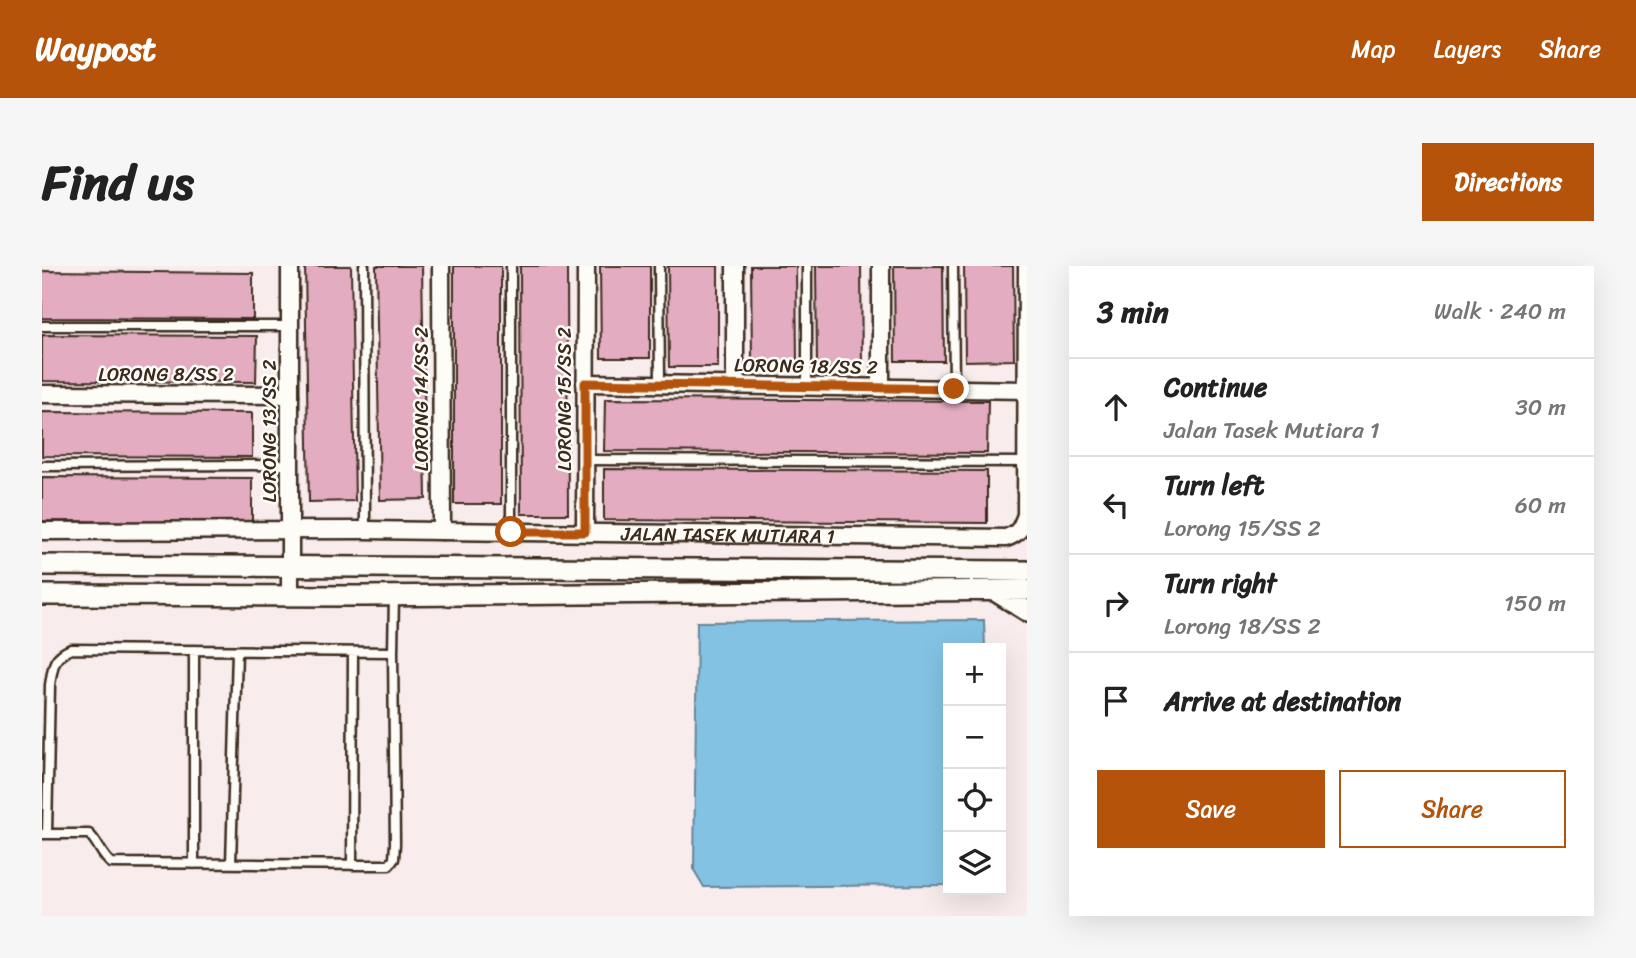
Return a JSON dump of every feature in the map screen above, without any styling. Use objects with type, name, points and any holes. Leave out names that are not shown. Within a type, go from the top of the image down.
[{"type":"street","name":"LORONG 13/SS 2","points":[[290,266],[290,596]]},
{"type":"street","name":"LORONG 14/SS 2","points":[[442,266],[442,531]]},
{"type":"street","name":"LORONG 15/SS 2","points":[[585,532],[586,266]]},
{"type":"street","points":[[735,266],[735,386]]},
{"type":"street","points":[[881,266],[881,388]]},
{"type":"street","name":"JALAN TASEK MUTIARA 1","points":[[42,531],[365,530],[1006,538],[1017,534],[1026,515],[1027,266]]},
{"type":"street","name":"LORONG 18/SS 2","points":[[585,383],[1027,390]]},
{"type":"street","name":"LORONG 8/SS 2","points":[[42,394],[290,395]]},
{"type":"street","points":[[995,570],[1027,561]]},
{"type":"street","name":"JALAN TASEK MUTIARA 1","points":[[42,565],[1027,570]]},
{"type":"street","points":[[42,595],[394,596],[1027,590]]},
{"type":"street","points":[[995,591],[1027,611]]},
{"type":"lane","points":[[364,266],[365,530]]},
{"type":"lane","points":[[511,266],[511,532]]},
{"type":"lane","points":[[659,266],[660,384]]},
{"type":"lane","points":[[807,266],[807,387]]},
{"type":"lane","points":[[953,266],[954,389]]},
{"type":"lane","points":[[42,326],[290,326]]},
{"type":"lane","points":[[585,460],[1026,462]]},
{"type":"lane","points":[[42,466],[290,465]]},
{"type":"lane","points":[[393,652],[71,649],[61,653],[54,662],[50,685],[44,833],[89,834],[111,863],[389,865],[394,859],[394,596]]},
{"type":"lane","points":[[194,650],[194,864]]},
{"type":"lane","points":[[231,864],[237,650]]},
{"type":"lane","points":[[352,865],[353,652]]},
{"type":"water","points":[[984,620],[985,643],[943,643],[943,885],[704,887],[694,870],[697,622]]},
{"type":"building","points":[[305,266],[351,266],[355,501],[309,502]]},
{"type":"building","points":[[376,266],[422,266],[426,499],[380,500]]},
{"type":"building","points":[[454,266],[501,266],[501,504],[454,504]]},
{"type":"building","points":[[520,266],[567,266],[568,514],[521,514]]},
{"type":"building","points":[[600,266],[650,266],[650,358],[601,358]]},
{"type":"building","points":[[668,266],[718,266],[718,367],[669,367]]},
{"type":"building","points":[[751,266],[796,266],[797,362],[752,362]]},
{"type":"building","points":[[816,266],[861,266],[862,369],[817,369]]},
{"type":"building","points":[[894,266],[943,266],[944,361],[895,361]]},
{"type":"building","points":[[964,266],[1013,266],[1014,360],[965,361]]},
{"type":"building","points":[[42,271],[253,273],[253,319],[42,318]]},
{"type":"building","points":[[42,335],[257,336],[256,382],[42,381]]},
{"type":"building","points":[[605,399],[988,401],[987,453],[604,451]]},
{"type":"building","points":[[42,412],[252,413],[252,457],[42,456]]},
{"type":"building","points":[[604,469],[987,471],[987,523],[604,520]]},
{"type":"building","points":[[42,477],[252,478],[252,523],[42,521]]},
{"type":"route","points":[[511,532],[585,532],[585,383],[954,389]]}]
